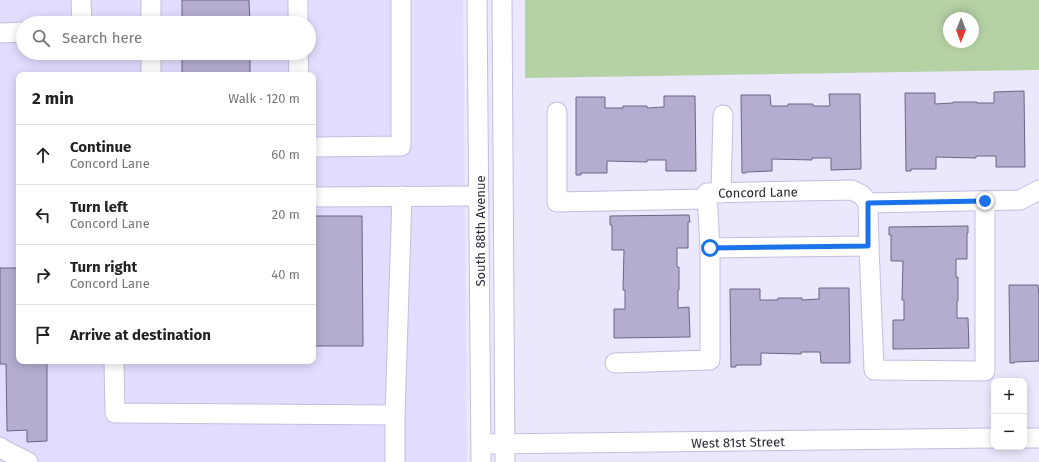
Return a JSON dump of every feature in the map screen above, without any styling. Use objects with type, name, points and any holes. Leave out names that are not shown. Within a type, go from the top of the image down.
[{"type":"street","points":[[81,0],[82,16]]},
{"type":"street","points":[[151,0],[151,16]]},
{"type":"street","points":[[298,0],[298,16]]},
{"type":"street","points":[[316,147],[401,146],[401,0]]},
{"type":"street","name":"South 88th Avenue","points":[[478,0],[481,453]]},
{"type":"street","name":"South 88th Avenue","points":[[502,0],[505,453]]},
{"type":"street","points":[[0,33],[16,32]]},
{"type":"street","points":[[151,60],[151,72]]},
{"type":"street","points":[[298,60],[299,72]]},
{"type":"street","points":[[557,112],[557,202],[714,196],[723,115]]},
{"type":"street","name":"Concord Lane","points":[[615,363],[710,360],[710,248],[714,196],[852,190],[862,195],[868,203]]},
{"type":"street","points":[[985,201],[984,371],[874,370],[868,246],[868,203],[1020,200],[1039,190]]},
{"type":"street","points":[[395,462],[395,415],[402,196]]},
{"type":"street","points":[[316,197],[479,196]]},
{"type":"street","points":[[710,248],[868,246]]},
{"type":"street","points":[[114,364],[115,413],[395,415]]},
{"type":"street","name":"West 81st Street","points":[[481,453],[991,438]]},
{"type":"street","points":[[1027,438],[1039,438]]},
{"type":"street","points":[[0,447],[28,462]]},
{"type":"shaded area","points":[[0,0],[463,0],[467,462],[0,462]]},
{"type":"green space","points":[[525,0],[1039,0],[1039,70],[525,78]]},
{"type":"building","points":[[182,0],[249,0],[250,16],[182,16]]},
{"type":"building","points":[[182,60],[250,60],[250,72],[182,72]]},
{"type":"building","points":[[1024,91],[1025,167],[996,167],[996,156],[976,156],[976,158],[936,157],[936,169],[911,169],[911,171],[906,171],[905,93],[935,93],[935,104],[953,102],[994,103],[994,92]]},
{"type":"building","points":[[829,94],[860,94],[861,169],[831,170],[831,158],[812,158],[812,160],[772,159],[772,171],[742,173],[741,95],[770,95],[771,106],[813,104],[813,106],[830,106]]},
{"type":"building","points":[[664,96],[695,96],[696,171],[666,171],[666,160],[647,160],[647,162],[607,161],[607,173],[581,173],[581,175],[576,175],[576,97],[605,97],[605,108],[647,106],[647,108],[664,107]]},
{"type":"building","points":[[689,215],[690,222],[688,222],[688,248],[677,248],[677,267],[679,267],[678,308],[689,307],[690,337],[614,338],[614,309],[625,309],[625,290],[623,290],[624,250],[612,250],[612,225],[610,225],[610,216]]},
{"type":"building","points":[[316,216],[362,216],[363,346],[316,346]]},
{"type":"building","points":[[968,226],[967,259],[956,259],[956,277],[958,277],[957,318],[968,318],[969,348],[893,349],[893,320],[904,320],[904,300],[902,300],[903,261],[891,261],[891,235],[889,235],[889,227]]},
{"type":"building","points":[[0,268],[16,268],[16,364],[47,364],[47,441],[27,442],[27,430],[7,431],[6,364],[0,364]]},
{"type":"building","points":[[1009,285],[1038,285],[1039,361],[1010,363]]},
{"type":"building","points":[[819,288],[849,288],[850,363],[821,363],[820,352],[801,352],[801,354],[761,353],[761,365],[736,365],[736,367],[731,367],[730,289],[760,289],[760,300],[802,298],[802,300],[819,299]]},
{"type":"route","points":[[710,248],[868,246],[868,203],[985,201]]}]
